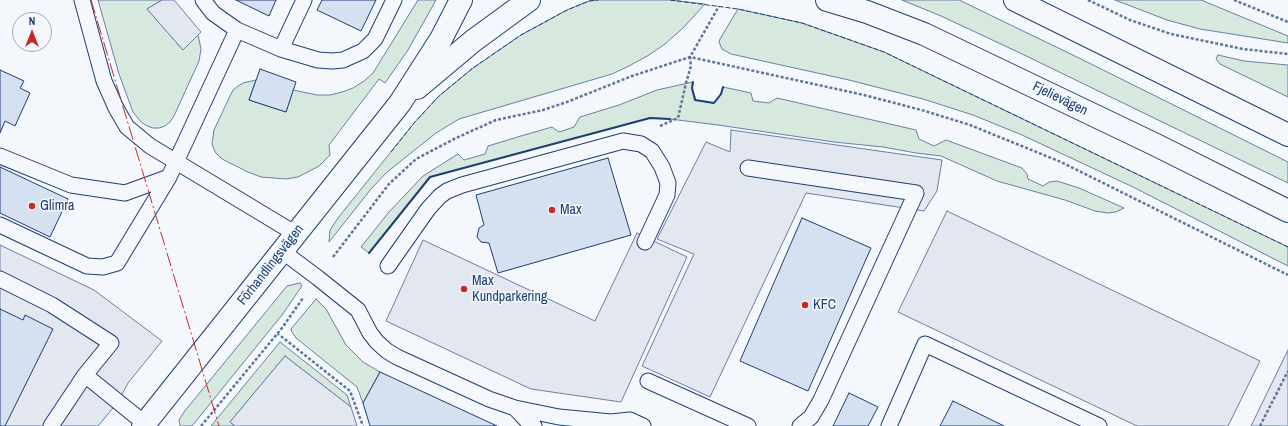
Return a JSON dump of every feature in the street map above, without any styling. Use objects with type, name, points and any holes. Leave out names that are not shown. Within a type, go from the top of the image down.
[{"type":"main road","name":"Förhandlingsvägen","points":[[145,425],[400,104],[441,39],[461,0]]},
{"type":"main road","name":"Förhandlingsvägen","points":[[400,104],[473,41],[529,0]]},
{"type":"main road","name":"Fjelievägen","points":[[827,0],[867,12],[924,34],[1154,144],[1288,211]]},
{"type":"main road","points":[[1015,0],[1288,135]]},
{"type":"lane","points":[[82,0],[104,81],[116,108],[127,127],[150,146],[296,234]]},
{"type":"lane","points":[[203,0],[213,12],[237,30],[281,49],[318,60],[343,60],[363,51],[375,39],[394,0]]},
{"type":"lane","points":[[281,49],[304,0]]},
{"type":"lane","points":[[0,225],[87,266],[103,267],[117,263],[177,162],[237,30]]},
{"type":"lane","points":[[388,266],[428,209],[447,191],[462,185],[619,142],[629,141],[641,144],[652,151],[665,172],[668,183],[666,196],[645,242]]},
{"type":"lane","points":[[0,156],[71,185],[125,193],[169,177]]},
{"type":"lane","points":[[748,168],[916,193],[821,400],[811,417],[800,426]]},
{"type":"lane","points":[[282,251],[358,310],[370,333],[377,342],[397,357],[489,399],[515,408],[541,414],[571,418],[611,422],[630,420],[643,426]]},
{"type":"lane","points":[[0,279],[52,305],[111,343],[85,375],[51,426]]},
{"type":"lane","points":[[889,426],[925,344],[1099,426]]},
{"type":"lane","points":[[85,375],[145,425]]},
{"type":"lane","points":[[648,381],[748,426]]},
{"type":"lane","points":[[515,408],[530,424],[534,426]]},
{"type":"path","points":[[1088,0],[1130,20],[1171,34],[1243,49],[1288,54]]},
{"type":"path","points":[[1234,0],[1288,22]]},
{"type":"path","points":[[641,144],[655,128],[678,118],[691,66],[690,57],[719,6]]},
{"type":"path","points":[[201,426],[278,333],[334,255],[389,184],[416,159],[456,138],[496,120],[549,108],[632,76],[690,57],[864,95],[925,111],[970,125],[1061,162],[1288,275]]},
{"type":"path","points":[[278,333],[350,391],[363,426]]},
{"type":"path","points":[[1260,426],[1288,371]]},
{"type":"shaded area","points":[[98,0],[162,0],[147,9],[183,50],[198,35],[201,49],[199,61],[174,116],[165,126],[153,128],[147,126],[141,122],[133,112],[119,74]]},
{"type":"shaded area","points":[[162,0],[174,0],[201,32],[183,50],[147,9]]},
{"type":"shaded area","points":[[418,0],[436,0],[408,50],[385,83],[379,79],[329,145],[330,155],[319,166],[298,177],[286,179],[261,177],[222,159],[215,152],[212,144],[214,130],[233,90],[238,86],[243,83],[256,80],[249,100],[286,112],[293,90],[317,95],[330,95],[353,88],[373,73]]},
{"type":"shaded area","points":[[670,0],[705,4],[683,28],[665,44],[629,66],[612,74],[459,119],[436,133],[386,173],[371,189],[329,242],[330,230],[338,218],[414,123],[439,96],[473,68],[521,35],[567,10],[589,1]]},
{"type":"shaded area","points":[[902,0],[959,0],[1288,162],[1288,183],[1018,52],[941,16]]},
{"type":"shaded area","points":[[1115,0],[1201,0],[1288,36],[1288,43],[1200,29],[1167,20]]},
{"type":"shaded area","points":[[738,9],[802,23],[884,52],[1288,247],[1288,266],[1133,187],[1022,135],[973,115],[923,99],[849,80],[731,54],[722,49],[719,42]]},
{"type":"shaded area","points":[[1218,55],[1244,61],[1288,65],[1288,97],[1220,64],[1216,59]]},
{"type":"shaded area","points":[[693,82],[692,88],[696,100],[714,103],[721,94],[723,87],[751,93],[753,101],[769,103],[777,98],[916,130],[919,139],[934,146],[946,140],[1022,168],[1027,174],[1028,179],[1043,186],[1049,182],[1057,181],[1079,188],[1124,208],[1116,212],[1108,213],[1095,211],[1065,200],[997,181],[941,156],[718,125],[650,118],[430,177],[369,253],[361,247],[389,212],[423,176],[458,154],[464,160],[485,154],[488,146],[521,136],[552,127],[559,132],[574,127],[580,117],[619,105],[657,90]]},
{"type":"shaded area","points":[[731,130],[942,160],[937,191],[924,211],[806,193],[710,397],[642,366],[694,254],[657,239],[706,142],[730,152]]},
{"type":"shaded area","points":[[947,211],[1260,361],[1228,426],[1137,426],[898,312]]},
{"type":"shaded area","name":"Max Kundparkering","points":[[637,233],[687,257],[621,402],[531,389],[386,321],[423,240],[595,321]]},
{"type":"shaded area","points":[[0,245],[94,290],[162,341],[128,383],[118,402],[98,426],[0,426]]},
{"type":"shaded area","points":[[300,283],[302,286],[282,315],[192,426],[180,426],[179,420],[184,412],[287,286]]},
{"type":"shaded area","points":[[316,299],[326,309],[346,345],[363,362],[380,372],[363,403],[357,387],[296,338],[292,332],[291,329]]},
{"type":"shaded area","points":[[280,342],[347,395],[351,407],[285,356],[230,422],[235,426],[211,426]]},
{"type":"shaded area","points":[[1288,350],[1288,426],[1251,426]]},
{"type":"shaded area","points":[[285,356],[351,407],[357,426],[235,426],[230,422]]},
{"type":"building","points":[[236,0],[276,0],[269,16]]},
{"type":"building","points":[[322,0],[376,0],[361,31],[317,10]]},
{"type":"building","points":[[260,69],[296,82],[286,112],[249,100]]},
{"type":"building","points":[[0,70],[24,81],[20,88],[30,93],[15,126],[5,121],[0,133]]},
{"type":"building","name":"Max","points":[[608,158],[631,235],[498,273],[489,243],[481,242],[477,237],[479,228],[484,225],[476,195]]},
{"type":"building","name":"Glimra","points":[[0,167],[68,199],[50,237],[0,213]]},
{"type":"building","name":"KFC","points":[[802,218],[871,248],[808,391],[740,361]]},
{"type":"building","points":[[0,309],[23,320],[25,315],[53,329],[5,426],[0,426]]},
{"type":"building","points":[[380,372],[497,426],[370,426],[363,403]]},
{"type":"building","points":[[849,393],[878,407],[868,426],[833,426]]},
{"type":"building","points":[[953,401],[1004,426],[940,426]]},
{"type":"fence","points":[[391,152],[414,123],[439,96],[473,68],[521,35],[567,10],[589,1],[598,0]]},
{"type":"fence","points":[[670,0],[738,9],[802,23],[884,52],[1288,247]]},
{"type":"wall","points":[[693,82],[692,88],[695,100],[714,103],[721,94],[723,87]]},
{"type":"wall","points":[[369,253],[430,177],[650,118],[670,119]]},
{"type":"power","points":[[91,0],[219,426]]},
{"type":"place","name":"Glimra","points":[[32,206]]},
{"type":"place","name":"Max","points":[[552,210]]},
{"type":"place","name":"Max Kundparkering","points":[[464,289]]},
{"type":"place","name":"KFC","points":[[805,305]]}]
